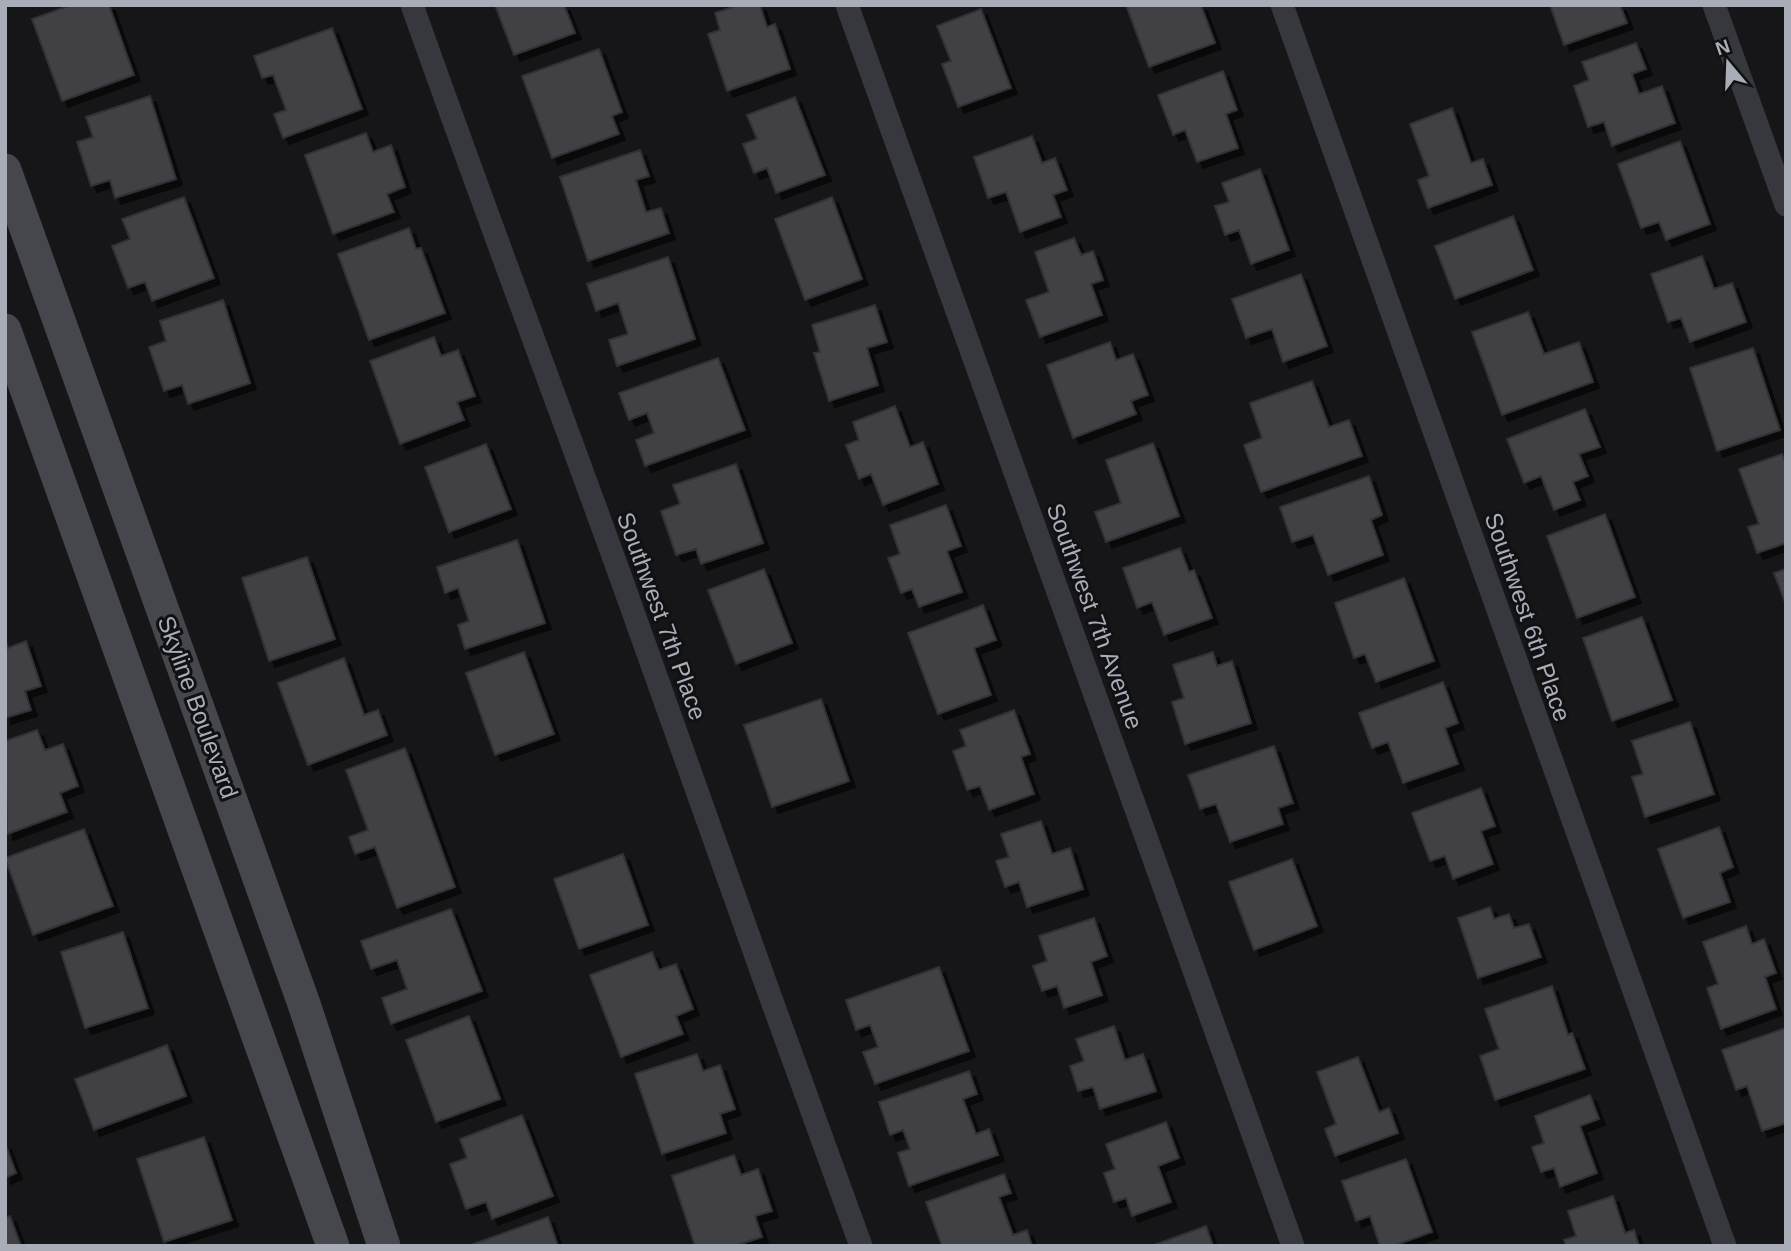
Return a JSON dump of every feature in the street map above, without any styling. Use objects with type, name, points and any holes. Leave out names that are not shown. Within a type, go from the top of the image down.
[{"type":"street","name":"Southwest 7th Place","points":[[412,5],[499,252],[615,563],[861,1246]]},
{"type":"street","name":"Southwest 7th Avenue","points":[[846,5],[1293,1246]]},
{"type":"street","name":"Southwest 6th Place","points":[[1282,5],[1725,1246]]},
{"type":"street","points":[[1714,5],[1786,205]]},
{"type":"street","name":"Skyline Boulevard","points":[[5,170],[300,991],[383,1240]]},
{"type":"street","points":[[5,330],[333,1246]]},
{"type":"street","points":[[349,1246],[383,1240]]},
{"type":"building","points":[[71,5],[109,5],[134,75],[62,101],[32,19]]},
{"type":"building","points":[[495,5],[564,5],[575,33],[514,55]]},
{"type":"building","points":[[739,5],[760,5],[767,27],[775,24],[790,69],[727,91],[708,34],[720,30],[715,13]]},
{"type":"building","points":[[1126,5],[1201,5],[1215,43],[1149,67]]},
{"type":"building","points":[[1550,5],[1620,5],[1627,23],[1564,45]]},
{"type":"building","points":[[981,9],[1011,88],[958,107],[942,64],[951,61],[937,26]]},
{"type":"building","points":[[332,28],[362,109],[283,138],[274,114],[286,110],[273,75],[262,78],[254,56]]},
{"type":"building","points":[[1636,43],[1646,69],[1632,74],[1639,94],[1662,86],[1675,123],[1612,146],[1604,122],[1588,127],[1574,86],[1589,80],[1582,62]]},
{"type":"building","points":[[599,49],[622,112],[612,116],[619,134],[552,158],[522,76]]},
{"type":"building","points":[[1223,71],[1237,110],[1226,114],[1238,148],[1197,162],[1185,130],[1173,135],[1158,95]]},
{"type":"building","points":[[150,96],[176,179],[115,198],[110,180],[91,186],[77,142],[93,137],[86,117]]},
{"type":"building","points":[[795,97],[825,175],[776,193],[767,168],[754,173],[743,144],[757,139],[747,115]]},
{"type":"building","points":[[1452,108],[1471,163],[1483,159],[1492,185],[1428,208],[1418,180],[1429,176],[1410,124]]},
{"type":"building","points":[[366,133],[373,152],[391,145],[405,187],[387,194],[394,212],[333,234],[305,155]]},
{"type":"building","points":[[1032,136],[1042,163],[1055,158],[1067,190],[1053,195],[1061,217],[1020,232],[1006,192],[988,198],[974,157]]},
{"type":"building","points":[[1680,141],[1710,224],[1666,240],[1659,222],[1641,228],[1618,164]]},
{"type":"building","points":[[640,150],[649,176],[636,180],[646,212],[661,208],[669,233],[588,261],[560,177]]},
{"type":"building","points":[[1260,169],[1289,250],[1251,264],[1239,230],[1225,235],[1215,206],[1229,202],[1222,183]]},
{"type":"building","points":[[184,197],[214,278],[152,301],[145,282],[128,288],[112,246],[130,239],[122,219]]},
{"type":"building","points":[[832,197],[862,279],[805,300],[775,219]]},
{"type":"building","points":[[1513,216],[1533,270],[1455,299],[1435,246]]},
{"type":"building","points":[[409,228],[416,249],[421,248],[445,313],[369,340],[338,254]]},
{"type":"building","points":[[1074,238],[1081,255],[1093,251],[1103,280],[1091,284],[1102,315],[1040,337],[1026,300],[1049,292],[1035,252]]},
{"type":"building","points":[[1702,256],[1714,289],[1732,283],[1746,322],[1690,342],[1681,318],[1668,322],[1651,274]]},
{"type":"building","points":[[668,257],[695,339],[617,366],[609,340],[628,334],[618,303],[596,311],[587,284]]},
{"type":"building","points":[[1301,274],[1327,346],[1283,362],[1272,329],[1246,338],[1232,299]]},
{"type":"building","points":[[223,300],[250,383],[188,404],[182,385],[164,391],[149,347],[166,341],[160,321]]},
{"type":"building","points":[[875,305],[887,342],[867,348],[878,385],[829,401],[814,353],[820,352],[812,325]]},
{"type":"building","points":[[1528,312],[1544,354],[1579,342],[1593,382],[1502,415],[1472,332]]},
{"type":"building","points":[[434,337],[441,356],[458,350],[475,396],[457,402],[464,420],[400,444],[370,361]]},
{"type":"building","points":[[1110,342],[1116,360],[1133,354],[1148,395],[1131,401],[1136,414],[1073,438],[1047,365]]},
{"type":"building","points":[[1753,348],[1780,430],[1717,451],[1690,368]]},
{"type":"building","points":[[718,358],[745,430],[645,466],[636,440],[654,433],[647,413],[629,420],[619,393]]},
{"type":"building","points":[[1312,381],[1329,427],[1349,420],[1362,456],[1261,492],[1244,445],[1262,438],[1250,403]]},
{"type":"building","points":[[895,406],[910,447],[923,442],[938,484],[883,505],[871,474],[859,479],[846,445],[859,440],[853,422]]},
{"type":"building","points":[[1585,409],[1600,447],[1579,454],[1588,476],[1573,482],[1580,500],[1554,510],[1541,476],[1524,483],[1507,439]]},
{"type":"building","points":[[1153,443],[1179,516],[1106,542],[1095,512],[1121,503],[1106,460]]},
{"type":"building","points":[[486,444],[511,509],[449,532],[425,467]]},
{"type":"building","points":[[1782,454],[1786,464],[1786,543],[1757,553],[1748,527],[1759,524],[1739,469]]},
{"type":"building","points":[[736,464],[763,543],[701,564],[696,549],[676,555],[661,511],[680,504],[673,485]]},
{"type":"building","points":[[1369,476],[1382,515],[1371,520],[1383,555],[1328,575],[1313,535],[1292,542],[1280,507]]},
{"type":"building","points":[[946,505],[961,546],[947,551],[962,592],[919,607],[912,589],[901,593],[888,558],[900,554],[890,525]]},
{"type":"building","points":[[1605,514],[1635,597],[1577,618],[1547,536]]},
{"type":"building","points":[[517,540],[545,623],[465,649],[458,625],[469,621],[458,588],[445,593],[437,567]]},
{"type":"building","points":[[1180,548],[1189,572],[1194,570],[1212,618],[1164,635],[1152,602],[1137,608],[1123,568]]},
{"type":"building","points":[[307,557],[335,639],[269,661],[242,578]]},
{"type":"building","points":[[764,569],[792,643],[736,664],[708,590]]},
{"type":"building","points":[[1786,569],[1786,605],[1774,573]]},
{"type":"building","points":[[1404,578],[1434,661],[1376,682],[1365,654],[1354,658],[1335,603]]},
{"type":"building","points":[[983,605],[996,640],[974,648],[991,695],[938,714],[908,633]]},
{"type":"building","points":[[1642,617],[1672,700],[1612,721],[1583,638]]},
{"type":"building","points":[[5,639],[8,648],[26,641],[41,686],[25,691],[31,710],[5,718]]},
{"type":"building","points":[[524,652],[554,734],[495,755],[466,673]]},
{"type":"building","points":[[1213,652],[1217,666],[1232,661],[1251,723],[1185,744],[1172,702],[1184,698],[1173,665]]},
{"type":"building","points":[[344,658],[364,715],[378,710],[387,735],[308,765],[278,683]]},
{"type":"building","points":[[1443,682],[1458,723],[1445,728],[1458,764],[1403,783],[1388,742],[1372,748],[1359,713]]},
{"type":"building","points":[[821,699],[849,781],[772,807],[744,725]]},
{"type":"building","points":[[1014,710],[1030,754],[1021,757],[1034,794],[989,810],[980,786],[967,790],[953,751],[966,746],[960,730]]},
{"type":"building","points":[[1690,722],[1714,794],[1645,817],[1632,777],[1643,774],[1632,741]]},
{"type":"building","points":[[37,730],[45,750],[63,744],[78,786],[60,793],[67,812],[7,834],[5,741]]},
{"type":"building","points":[[1274,746],[1293,803],[1278,808],[1283,824],[1230,842],[1216,804],[1200,809],[1188,775]]},
{"type":"building","points":[[405,748],[455,887],[397,908],[375,847],[355,854],[349,837],[368,830],[346,770]]},
{"type":"building","points":[[1481,788],[1495,826],[1481,831],[1493,864],[1453,879],[1445,856],[1430,861],[1412,813]]},
{"type":"building","points":[[1041,821],[1052,854],[1070,848],[1083,889],[1027,907],[1019,882],[1005,887],[996,861],[1009,857],[1001,834]]},
{"type":"building","points":[[1719,827],[1733,867],[1720,873],[1730,902],[1683,918],[1658,849]]},
{"type":"building","points":[[84,829],[113,906],[33,935],[5,858]]},
{"type":"building","points":[[623,854],[648,925],[579,949],[554,879]]},
{"type":"building","points":[[1292,859],[1317,926],[1254,950],[1229,882]]},
{"type":"building","points":[[1490,907],[1494,919],[1509,914],[1514,928],[1529,924],[1541,957],[1478,978],[1458,918]]},
{"type":"building","points":[[451,909],[482,991],[391,1024],[382,998],[407,989],[397,960],[371,969],[361,941]]},
{"type":"building","points":[[1094,918],[1107,956],[1091,962],[1102,995],[1064,1008],[1057,986],[1042,991],[1033,966],[1047,961],[1039,936]]},
{"type":"building","points":[[1746,926],[1752,944],[1764,939],[1776,973],[1765,977],[1776,1009],[1721,1029],[1707,988],[1718,984],[1703,942]]},
{"type":"building","points":[[123,932],[148,1008],[85,1028],[61,952]]},
{"type":"building","points":[[652,952],[659,970],[676,964],[693,1009],[676,1016],[683,1034],[621,1057],[590,975]]},
{"type":"building","points":[[939,967],[969,1051],[875,1084],[863,1052],[878,1047],[870,1025],[856,1030],[846,1000]]},
{"type":"building","points":[[1552,986],[1568,1035],[1572,1033],[1585,1069],[1495,1100],[1480,1056],[1499,1049],[1485,1009]]},
{"type":"building","points":[[469,1016],[500,1099],[436,1122],[406,1040]]},
{"type":"building","points":[[1114,1026],[1125,1060],[1143,1054],[1156,1091],[1100,1109],[1093,1087],[1078,1091],[1070,1066],[1084,1061],[1076,1039]]},
{"type":"building","points":[[1786,1028],[1786,1123],[1762,1131],[1747,1086],[1736,1090],[1722,1050]]},
{"type":"building","points":[[167,1045],[186,1096],[94,1130],[75,1079]]},
{"type":"building","points":[[697,1054],[703,1071],[720,1065],[735,1109],[720,1114],[726,1133],[662,1154],[635,1074]]},
{"type":"building","points":[[1358,1057],[1379,1112],[1389,1108],[1398,1133],[1335,1156],[1325,1129],[1336,1124],[1317,1072]]},
{"type":"building","points":[[969,1071],[977,1094],[963,1099],[976,1134],[989,1129],[998,1155],[909,1186],[898,1153],[910,1149],[903,1130],[890,1135],[879,1102]]},
{"type":"building","points":[[1590,1095],[1599,1119],[1580,1126],[1597,1173],[1560,1187],[1554,1168],[1541,1172],[1532,1147],[1544,1143],[1535,1116]]},
{"type":"building","points":[[522,1115],[553,1196],[492,1219],[486,1202],[466,1209],[450,1164],[467,1158],[460,1139]]},
{"type":"building","points":[[1166,1122],[1179,1158],[1158,1166],[1171,1202],[1132,1216],[1126,1198],[1114,1202],[1104,1173],[1115,1169],[1106,1144]]},
{"type":"building","points":[[204,1137],[232,1220],[164,1242],[137,1159]]},
{"type":"building","points":[[5,1143],[16,1173],[5,1178]]},
{"type":"building","points":[[734,1155],[741,1175],[758,1169],[772,1211],[755,1216],[762,1237],[734,1246],[695,1246],[672,1176]]},
{"type":"building","points":[[1406,1159],[1432,1232],[1393,1246],[1380,1246],[1370,1216],[1356,1221],[1342,1181]]},
{"type":"building","points":[[1004,1174],[1011,1193],[999,1197],[1013,1235],[1027,1230],[1032,1246],[942,1246],[926,1202]]},
{"type":"building","points":[[1613,1196],[1625,1233],[1634,1230],[1639,1246],[1566,1246],[1564,1240],[1576,1236],[1568,1211]]},
{"type":"building","points":[[10,1216],[21,1246],[5,1246],[5,1218]]},
{"type":"building","points":[[548,1217],[558,1246],[468,1246]]},
{"type":"building","points":[[1206,1226],[1213,1246],[1151,1246]]}]
